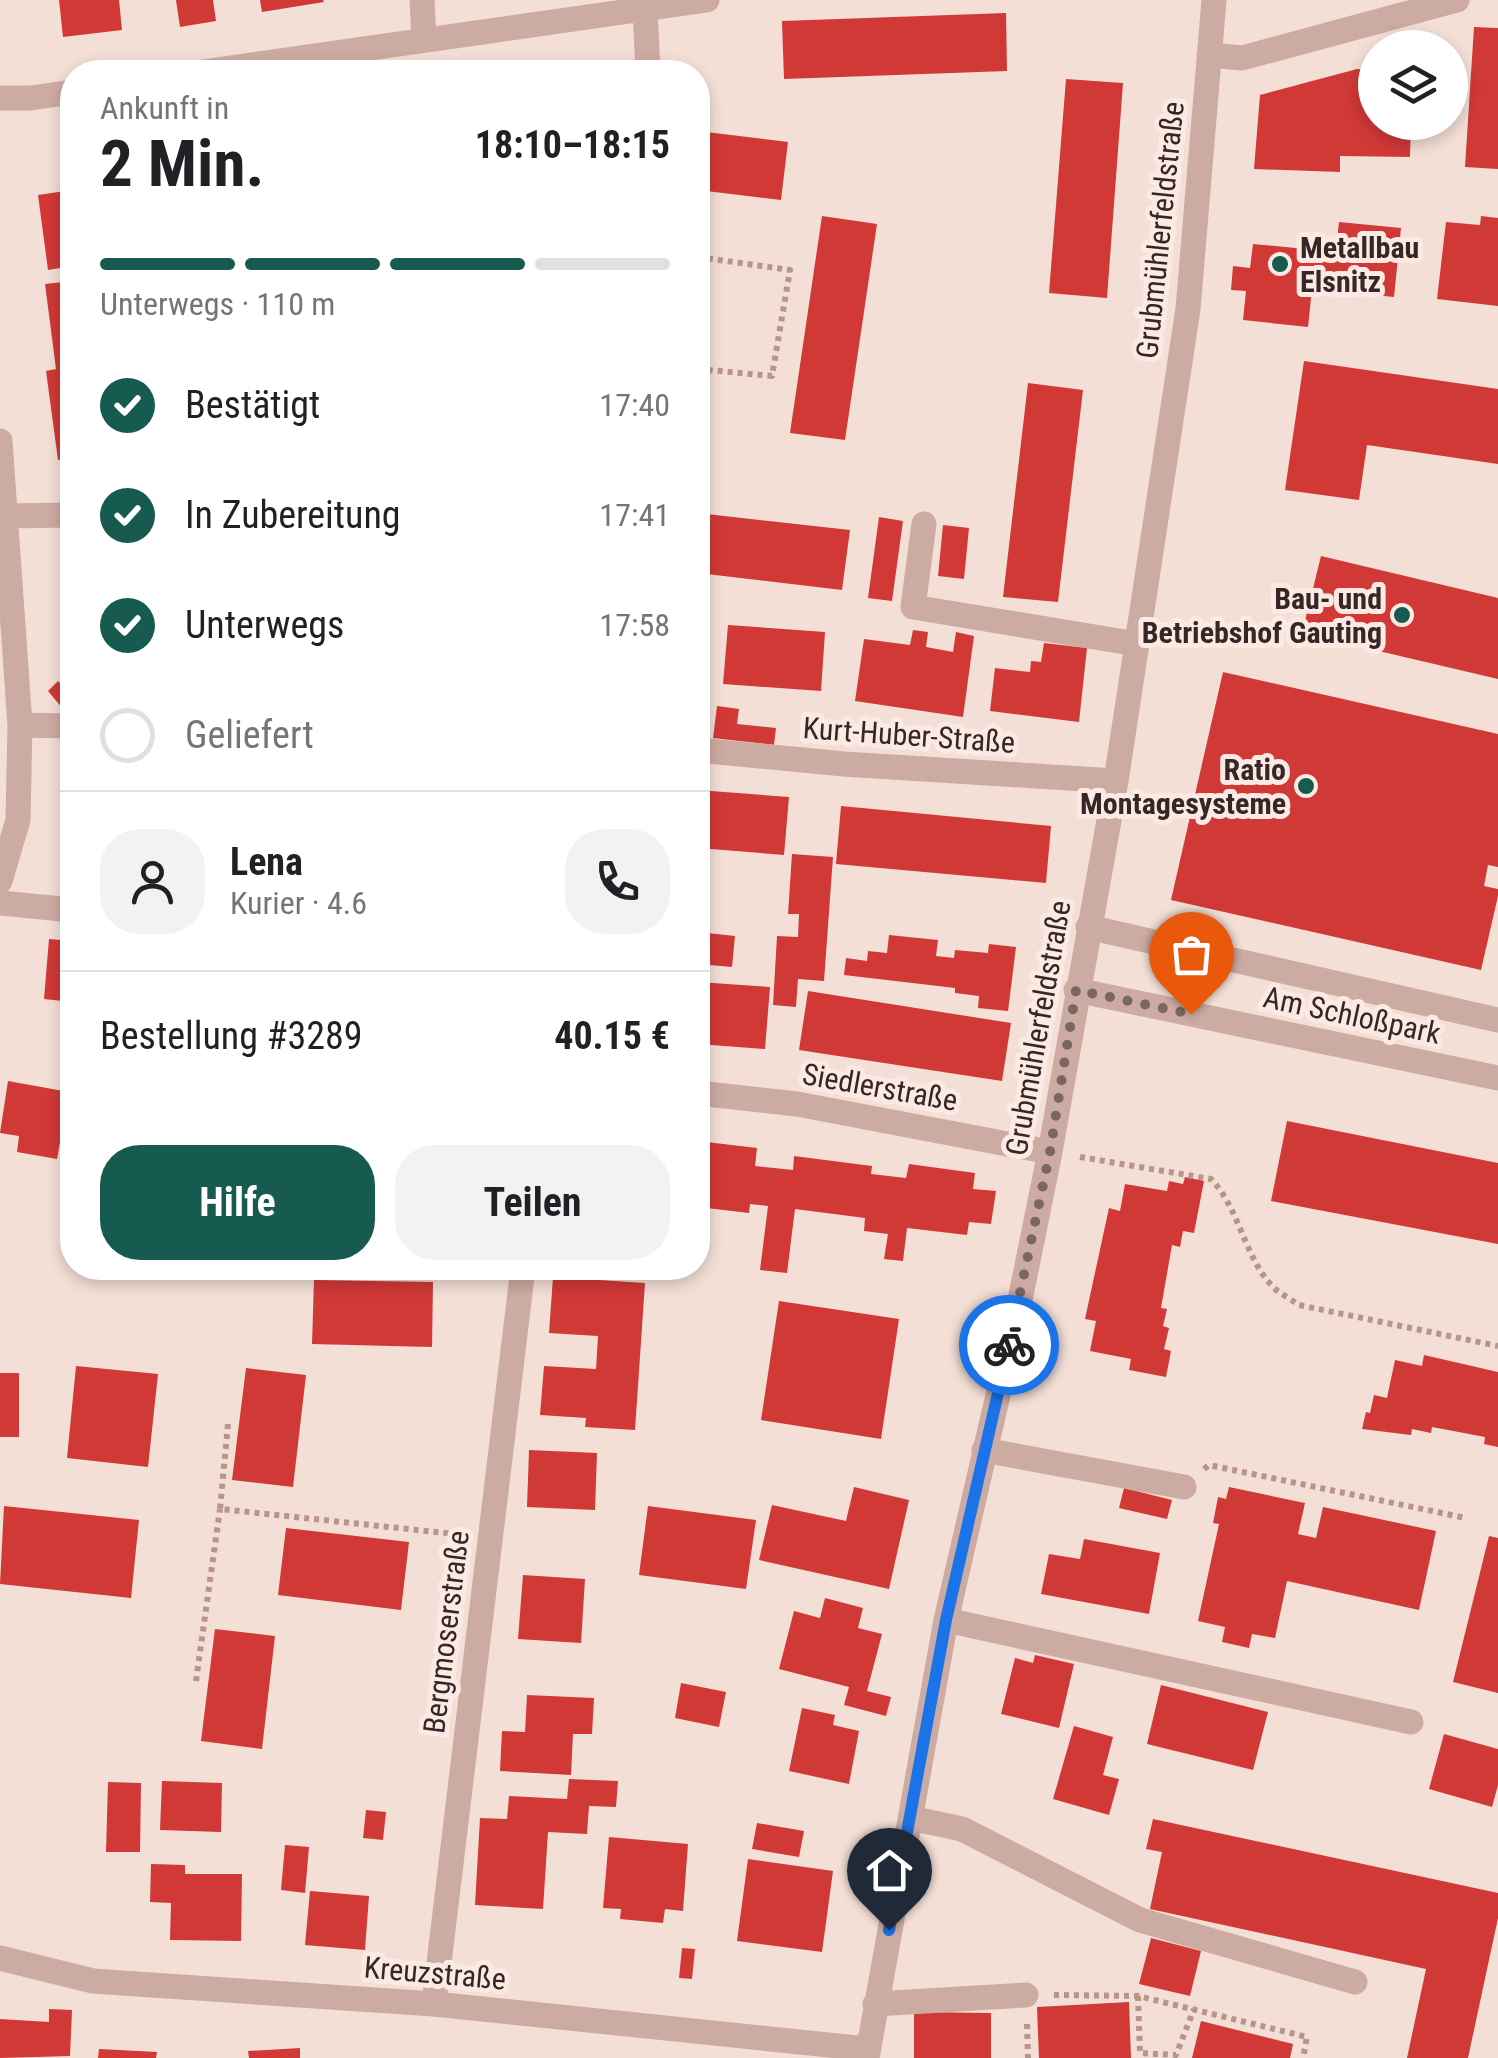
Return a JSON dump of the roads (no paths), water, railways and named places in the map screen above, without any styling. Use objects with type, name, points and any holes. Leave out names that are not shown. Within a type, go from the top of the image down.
[{"type":"street","points":[[422,0],[424,39]]},
{"type":"street","points":[[283,60],[707,0]]},
{"type":"street","name":"Grubmühlerfeldstraße","points":[[867,2053],[946,1620],[1050,1152],[1116,782],[1188,309],[1214,0]]},
{"type":"street","points":[[1209,55],[1242,58],[1458,0]]},
{"type":"street","points":[[645,9],[647,60]]},
{"type":"street","points":[[0,98],[60,94]]},
{"type":"street","points":[[0,441],[20,725],[18,820],[0,882]]},
{"type":"street","points":[[5,516],[60,515]]},
{"type":"street","points":[[924,524],[914,607],[1137,644]]},
{"type":"street","points":[[20,725],[60,726]]},
{"type":"street","name":"Kurt-Huber-Straße","points":[[710,751],[1116,782]]},
{"type":"street","points":[[0,903],[60,909]]},
{"type":"street","points":[[1088,927],[1498,1020]]},
{"type":"street","name":"Am Schloßpark","points":[[1076,990],[1498,1078]]},
{"type":"street","name":"Siedlerstraße","points":[[710,1094],[797,1104],[1050,1152]]},
{"type":"street","name":"Bergmoserstraße","points":[[434,2004],[522,1280]]},
{"type":"street","points":[[984,1450],[1184,1487]]},
{"type":"street","points":[[946,1620],[1411,1722]]},
{"type":"street","points":[[910,1818],[962,1830],[1140,1920],[1355,1982]]},
{"type":"street","name":"Kreuzstraße","points":[[0,1958],[93,1981],[434,2004],[867,2053]]},
{"type":"street","points":[[875,2004],[1026,1995]]},
{"type":"place","name":"Metallbau Elsnitz","points":[[1280,264]]},
{"type":"place","name":"Bau- und Betriebshof Gauting","points":[[1402,615]]},
{"type":"place","name":"Ratio Montagesysteme","points":[[1306,786]]}]
